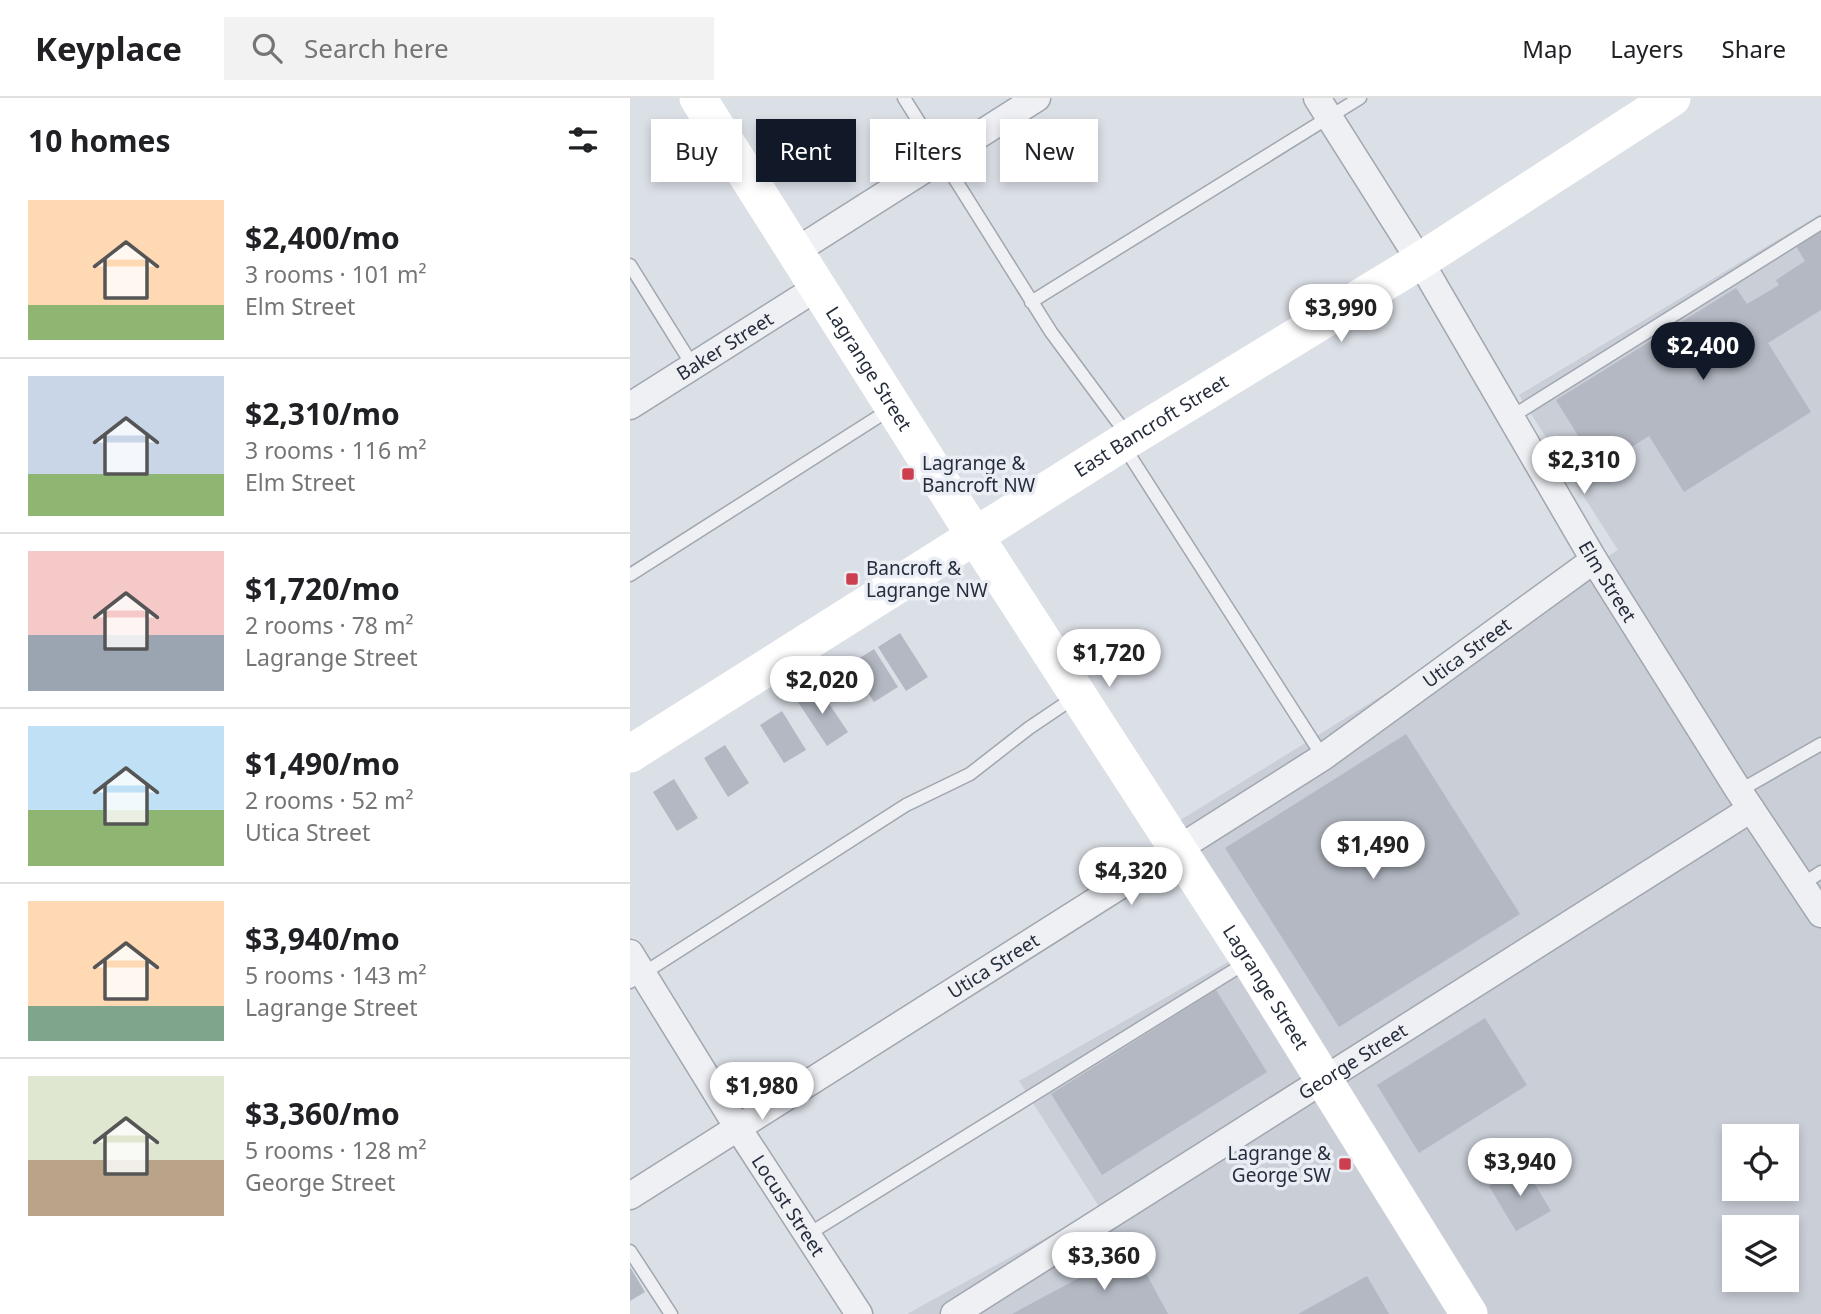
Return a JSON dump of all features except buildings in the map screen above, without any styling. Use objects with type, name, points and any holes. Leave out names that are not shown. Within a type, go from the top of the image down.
[{"type":"main road","name":"Lagrange Street","points":[[698,98],[975,536],[1250,961],[1469,1314]]},
{"type":"main road","name":"East Bancroft Street","points":[[630,754],[1126,441],[1420,261],[1672,98]]},
{"type":"street","points":[[986,130],[1037,98]]},
{"type":"street","name":"Elm Street","points":[[1323,108],[1420,261],[1594,560],[1745,800],[1811,878],[1821,914]]},
{"type":"street","points":[[796,251],[903,182]]},
{"type":"street","name":"Baker Street","points":[[630,406],[818,287]]},
{"type":"street","name":"Utica Street","points":[[630,1196],[1322,757],[1594,560]]},
{"type":"street","name":"George Street","points":[[954,1314],[1322,1080],[1745,800]]},
{"type":"street","name":"Locust Street","points":[[634,969],[859,1314]]},
{"type":"lane","points":[[904,98],[918,119]]},
{"type":"lane","points":[[1031,302],[1323,108],[1360,98]]},
{"type":"lane","points":[[957,182],[1031,302],[1126,441],[1322,757]]},
{"type":"lane","points":[[1511,417],[1821,223]]},
{"type":"lane","points":[[630,265],[693,366]]},
{"type":"lane","points":[[630,575],[894,407]]},
{"type":"lane","points":[[634,969],[906,805],[970,774],[1029,728],[1078,695]]},
{"type":"lane","points":[[1745,800],[1821,744]]},
{"type":"lane","points":[[807,1235],[1250,961]]},
{"type":"lane","points":[[630,1251],[671,1314]]},
{"type":"shaded area","points":[[1821,214],[1821,1314],[907,1314],[1100,1208],[1019,1081],[1230,961],[1153,837],[1618,550],[1519,395]]},
{"type":"place","name":"Lagrange & Bancroft NW","points":[[908,474]]},
{"type":"place","name":"Bancroft & Lagrange NW","points":[[852,579]]},
{"type":"place","name":"Lagrange & George SW","points":[[1345,1164]]}]
